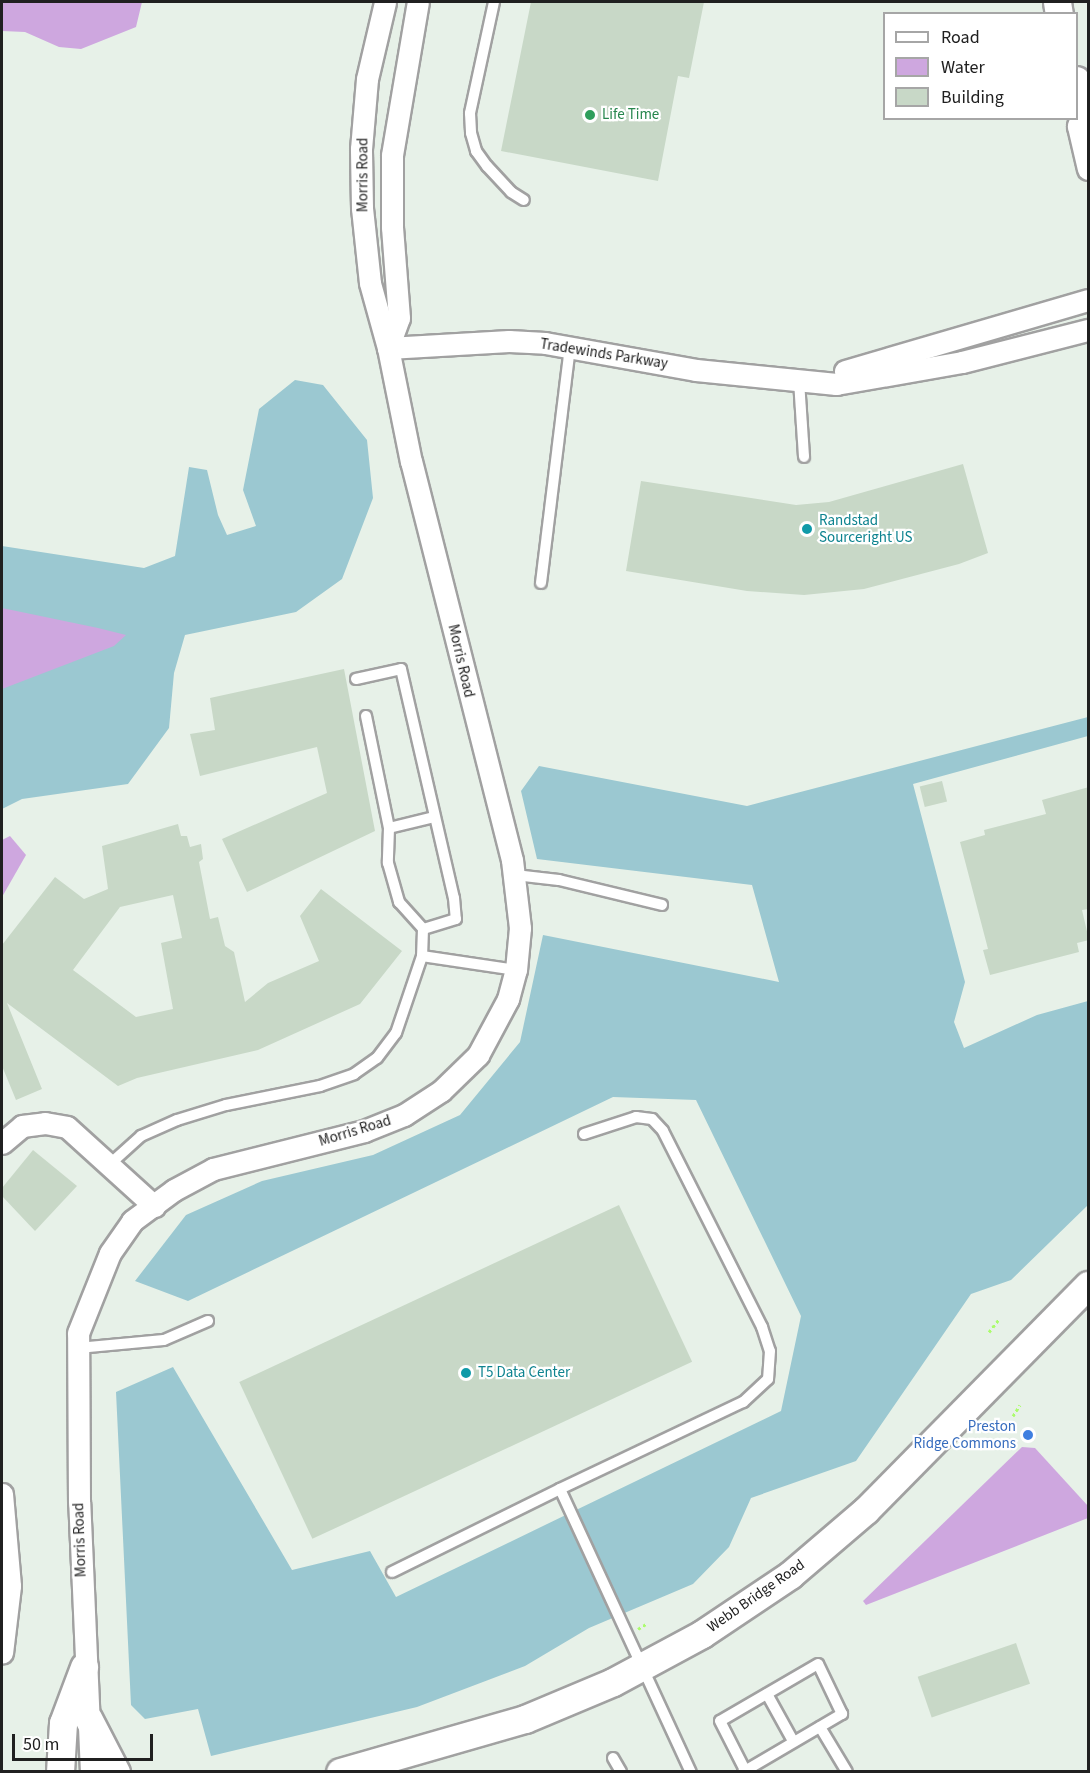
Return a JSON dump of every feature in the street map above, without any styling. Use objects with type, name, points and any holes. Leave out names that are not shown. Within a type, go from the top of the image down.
[{"type":"street","name":"Morris Road","points":[[91,1772],[84,1667],[78,1333],[91,1292],[110,1252],[132,1221],[174,1190],[213,1169],[364,1131],[404,1115],[441,1091],[478,1055],[508,999],[516,970],[520,928],[515,875],[411,462],[388,348],[376,307],[362,208],[361,149],[367,79],[385,2]]},
{"type":"street","name":"Morris Road","points":[[388,348],[399,318],[392,226],[392,155],[418,2]]},
{"type":"street","points":[[1078,85],[1086,117],[1078,126],[1089,169]]},
{"type":"street","name":"Tradewinds Parkway","points":[[904,357],[1089,285]]},
{"type":"street","name":"Tradewinds Parkway","points":[[820,382],[848,370],[904,357],[1089,300]]},
{"type":"street","name":"Tradewinds Parkway","points":[[388,348],[509,340],[570,347],[696,370],[820,382],[882,378],[1089,330]]},
{"type":"street","points":[[2,1143],[22,1126],[45,1123],[67,1127],[154,1206]]},
{"type":"street","name":"Webb Bridge Road","points":[[340,1772],[525,1719],[640,1668],[702,1634],[815,1553],[866,1510],[1089,1285]]},
{"type":"street","points":[[2,1494],[10,1586],[2,1653]]},
{"type":"street","points":[[60,1772],[63,1723],[84,1667]]},
{"type":"street","points":[[88,1718],[116,1772]]},
{"type":"lane","points":[[494,2],[470,113],[471,133],[476,151],[487,166],[511,192],[524,200]]},
{"type":"lane","points":[[541,583],[570,347]]},
{"type":"lane","points":[[799,381],[804,457]]},
{"type":"lane","points":[[356,678],[401,669],[456,919],[423,929]]},
{"type":"lane","points":[[110,1164],[141,1136],[177,1120],[226,1105],[320,1086],[354,1074],[377,1058],[396,1033],[422,956],[423,929],[399,902],[388,863],[389,828],[366,716]]},
{"type":"lane","points":[[389,828],[434,818]]},
{"type":"lane","points":[[515,875],[559,880],[662,905]]},
{"type":"lane","points":[[422,956],[516,970]]},
{"type":"lane","points":[[392,1572],[743,1402],[768,1379],[770,1351],[762,1326],[663,1131],[652,1119],[636,1117],[584,1134]]},
{"type":"lane","points":[[78,1348],[164,1340],[208,1321]]},
{"type":"lane","points":[[560,1489],[640,1668],[691,1772]]},
{"type":"lane","points":[[819,1664],[842,1714],[819,1727],[744,1771],[720,1720],[819,1664]]},
{"type":"lane","points":[[767,1694],[793,1741]]},
{"type":"lane","points":[[819,1727],[847,1772]]},
{"type":"lane","points":[[613,1758],[621,1772]]},
{"type":"path","points":[[989,1332],[999,1319]]},
{"type":"path","points":[[1013,1416],[1020,1406]]},
{"type":"shaded area","points":[[295,380],[323,385],[367,440],[373,498],[342,579],[296,612],[185,635],[174,673],[169,728],[128,784],[22,799],[2,809],[2,546],[144,568],[175,556],[189,467],[207,470],[218,515],[227,535],[256,526],[243,490],[259,409]]},
{"type":"shaded area","points":[[1088,717],[1088,736],[913,784],[965,982],[954,1022],[964,1048],[1037,1015],[1088,1001],[1088,1205],[1011,1280],[971,1294],[856,1461],[751,1498],[729,1547],[693,1584],[589,1628],[525,1666],[417,1707],[211,1756],[198,1709],[145,1719],[131,1705],[116,1392],[173,1367],[292,1570],[370,1551],[396,1597],[781,1411],[801,1316],[696,1100],[613,1097],[188,1301],[135,1281],[186,1215],[262,1181],[373,1155],[460,1115],[520,1042],[543,935],[779,982],[752,885],[537,859],[521,791],[539,766],[747,806]]},
{"type":"water","points":[[2,2],[142,2],[136,27],[81,49],[59,47],[25,32],[2,31]]},
{"type":"water","points":[[2,608],[126,635],[114,646],[2,689]]},
{"type":"water","points":[[10,836],[26,855],[2,897],[2,840]]},
{"type":"water","points":[[1022,1447],[1035,1448],[1088,1506],[1088,1518],[866,1605],[863,1601]]},
{"type":"building","name":"Life Time","points":[[531,2],[704,2],[689,78],[678,76],[658,181],[501,151]]},
{"type":"building","name":"Randstad Sourceright US","points":[[963,464],[988,553],[959,564],[864,589],[804,595],[747,591],[626,571],[641,481],[796,505],[829,502]]},
{"type":"building","points":[[344,669],[375,831],[247,892],[222,839],[327,793],[317,747],[200,776],[190,734],[215,730],[210,698]]},
{"type":"building","points":[[942,781],[947,801],[925,807],[920,787]]},
{"type":"building","points":[[1089,787],[1089,909],[1082,910],[1089,940],[1077,943],[1079,952],[990,975],[983,950],[988,949],[960,842],[985,835],[984,830],[1046,814],[1042,800]]},
{"type":"building","points":[[178,824],[181,836],[187,836],[190,847],[201,844],[203,859],[199,862],[210,919],[218,917],[225,946],[234,952],[245,1002],[268,983],[319,961],[300,916],[321,889],[402,951],[360,1004],[258,1050],[137,1078],[118,1086],[7,1003],[42,1089],[16,1100],[2,1066],[2,945],[55,877],[84,899],[108,889],[102,846]],"holes":[[[173,895],[182,938],[161,943],[173,1009],[136,1017],[73,970],[120,907]]]},
{"type":"building","points":[[33,1150],[77,1186],[35,1231],[2,1196],[2,1188]]},
{"type":"building","name":"T5 Data Center","points":[[619,1205],[692,1362],[312,1539],[239,1382]]},
{"type":"building","points":[[1016,1643],[1030,1684],[932,1718],[918,1677]]},
{"type":"place","name":"Life Time","points":[[590,115]]},
{"type":"place","name":"Randstad Sourceright US","points":[[807,529]]},
{"type":"place","name":"T5 Data Center","points":[[466,1373]]},
{"type":"place","name":"Preston Ridge Commons","points":[[1028,1435]]}]
